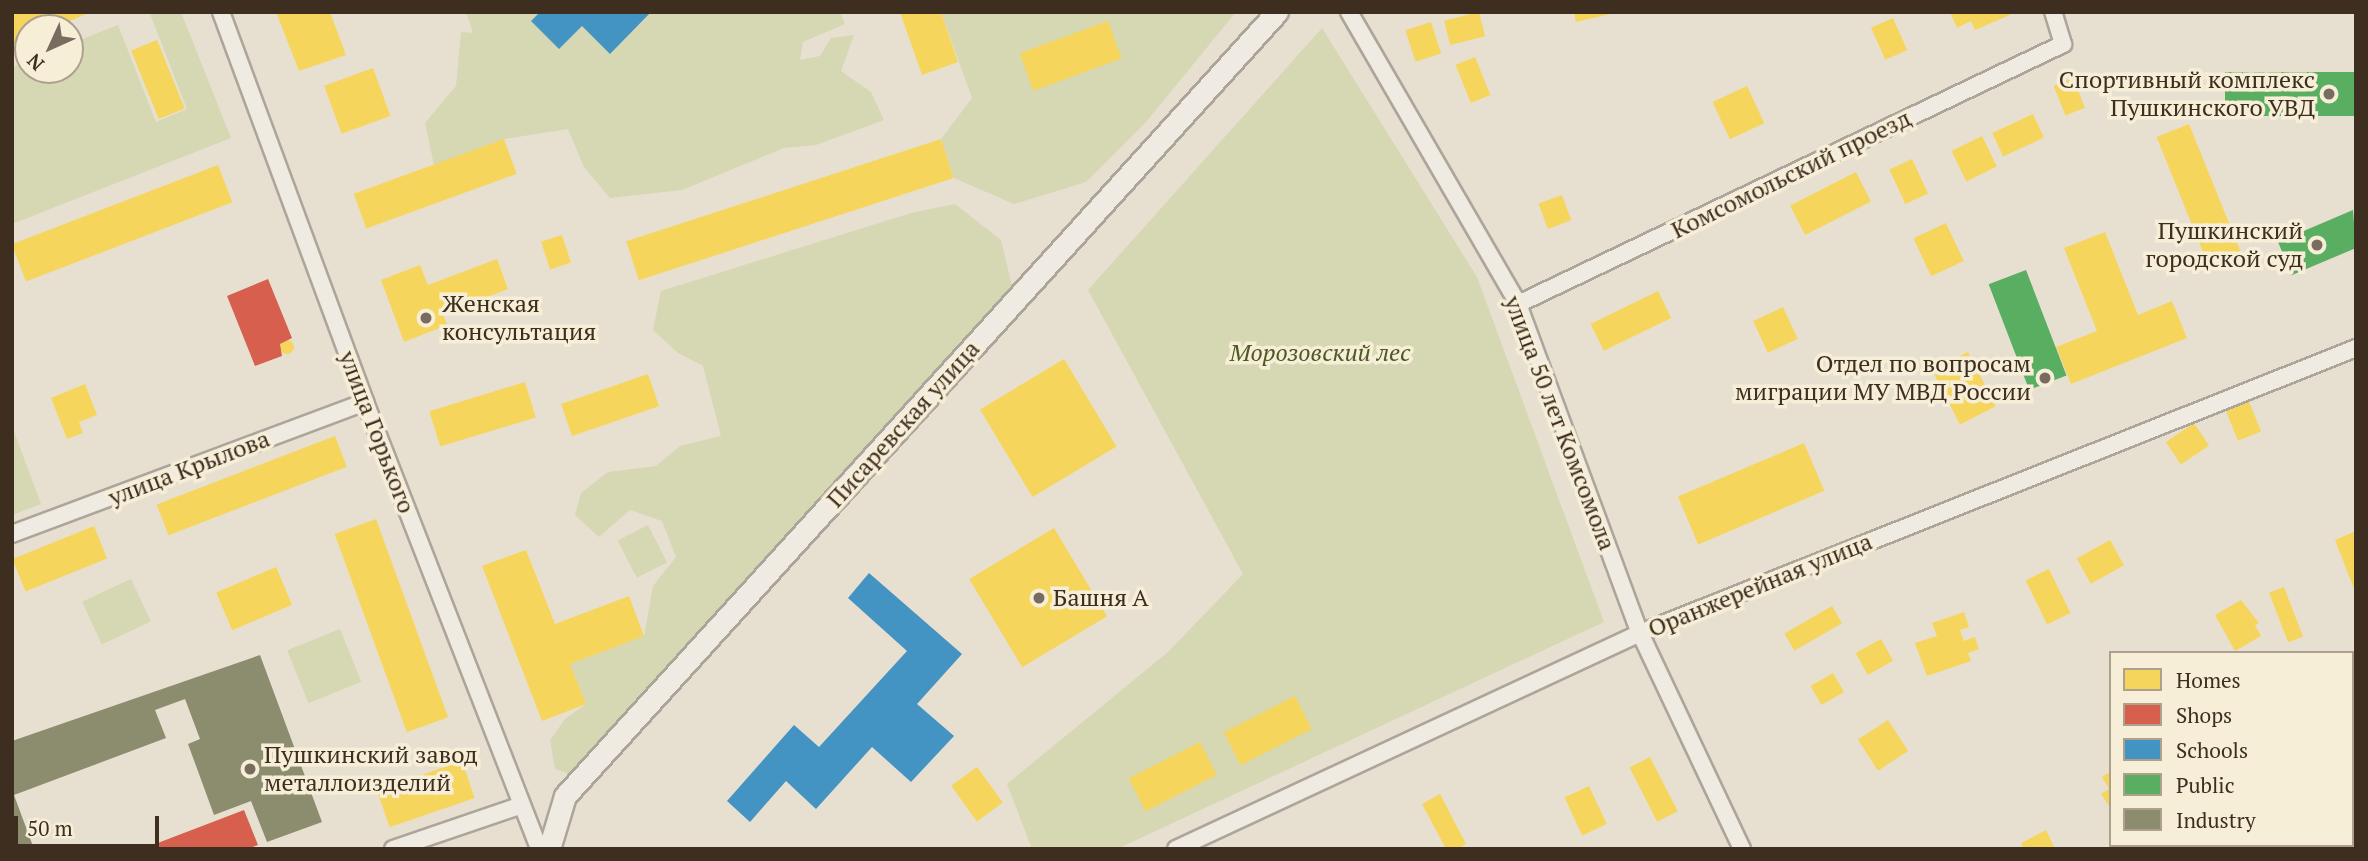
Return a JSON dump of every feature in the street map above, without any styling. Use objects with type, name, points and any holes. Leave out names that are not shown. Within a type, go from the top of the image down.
[{"type":"street","name":"улица Горького","points":[[221,12],[365,402],[539,849]]},
{"type":"street","name":"Писаревская улица","points":[[549,849],[565,796],[1277,12]]},
{"type":"street","name":"улица 50 лет Комсомола","points":[[1349,12],[1518,304],[1640,633],[1742,849]]},
{"type":"street","name":"Комсомольский проезд","points":[[1518,304],[2063,44],[2053,12]]},
{"type":"street","name":"Оранжерейная улица","points":[[1175,849],[1640,633],[2356,348]]},
{"type":"street","name":"улица Крылова","points":[[12,534],[365,402]]},
{"type":"street","points":[[393,849],[522,805]]},
{"type":"green space","points":[[181,12],[231,138],[12,224],[12,67],[14,66],[14,84],[84,84],[84,38],[118,25],[156,122],[187,109],[150,14]]},
{"type":"green space","points":[[466,12],[840,12],[845,24],[803,42],[800,60],[820,56],[831,38],[854,35],[841,71],[871,92],[884,120],[816,145],[784,148],[682,190],[610,198],[584,167],[568,129],[504,139],[434,165],[425,123],[456,86],[461,32],[473,33]]},
{"type":"green space","points":[[941,12],[1236,12],[1146,122],[1086,182],[1014,204],[954,178],[941,139],[972,98]]},
{"type":"green space","name":"Морозовский лес","points":[[1322,28],[1477,277],[1604,622],[1117,849],[1032,849],[1007,784],[1168,652],[1243,574],[1088,290]]},
{"type":"green space","points":[[955,204],[1001,240],[1012,286],[575,776],[555,769],[550,740],[565,719],[586,704],[570,664],[644,636],[653,586],[676,557],[662,521],[630,510],[599,537],[575,515],[581,493],[608,472],[656,466],[680,446],[721,436],[703,366],[678,353],[653,330],[661,291],[911,213]]},
{"type":"green space","points":[[12,426],[41,504],[12,515]]},
{"type":"green space","points":[[648,525],[667,562],[637,578],[618,540]]},
{"type":"green space","points":[[131,579],[151,622],[102,644],[82,602]]},
{"type":"green space","points":[[340,629],[361,682],[309,703],[287,650]]},
{"type":"building: Homes","points":[[12,12],[91,12],[84,15],[14,14],[12,45]]},
{"type":"building: Homes","points":[[276,12],[330,12],[346,55],[299,71]]},
{"type":"building: Homes","points":[[900,12],[941,12],[958,62],[922,75]]},
{"type":"building: Homes","points":[[1479,12],[1485,36],[1450,45],[1444,21]]},
{"type":"building: Homes","points":[[1574,12],[1615,12],[1615,13],[1576,22]]},
{"type":"building: Homes","points":[[1950,12],[2009,12],[2010,15],[1975,30],[1971,21],[1957,28]]},
{"type":"building: Homes","points":[[1893,18],[1907,50],[1885,60],[1871,28]]},
{"type":"building: Homes","points":[[1108,21],[1122,59],[1033,91],[1020,53]]},
{"type":"building: Homes","points":[[1431,22],[1441,53],[1416,62],[1405,30]]},
{"type":"building: Homes","points":[[157,40],[185,109],[159,119],[131,50]]},
{"type":"building: Homes","points":[[1475,57],[1490,95],[1471,103],[1456,65]]},
{"type":"building: Homes","points":[[373,68],[390,116],[342,134],[324,86]]},
{"type":"building: Homes","points":[[2073,78],[2085,108],[2066,116],[2054,86]]},
{"type":"building: Homes","points":[[1747,86],[1764,123],[1730,139],[1713,102]]},
{"type":"building: Homes","points":[[2033,114],[2044,138],[2003,157],[1992,133]]},
{"type":"building: Homes","points":[[2189,124],[2240,251],[2208,264],[2157,137]]},
{"type":"building: Homes","points":[[1982,136],[1997,167],[1966,181],[1951,151]]},
{"type":"building: Homes","points":[[504,139],[517,174],[366,228],[354,194]]},
{"type":"building: Homes","points":[[941,139],[954,178],[639,280],[626,241]]},
{"type":"building: Homes","points":[[1912,159],[1928,193],[1905,204],[1889,170]]},
{"type":"building: Homes","points":[[218,165],[232,202],[26,282],[12,244]]},
{"type":"building: Homes","points":[[1856,172],[1871,201],[1805,235],[1790,206]]},
{"type":"building: Homes","points":[[1562,195],[1571,220],[1548,229],[1539,204]]},
{"type":"building: Homes","points":[[1946,223],[1964,261],[1931,276],[1913,238]]},
{"type":"building: Homes","points":[[2105,232],[2138,315],[2172,301],[2187,338],[2071,384],[2056,347],[2097,331],[2064,248]]},
{"type":"building: Homes","points":[[562,235],[571,263],[550,269],[541,242]]},
{"type":"building: Homes","points":[[497,259],[508,289],[443,314],[447,325],[404,342],[381,280],[420,265],[428,285]]},
{"type":"building: Homes","points":[[1658,291],[1671,318],[1604,351],[1591,324]]},
{"type":"building: Homes","points":[[1783,307],[1798,339],[1768,353],[1753,321]]},
{"type":"building: Homes","points":[[284,340],[290,340],[294,347],[290,354],[284,354],[280,350],[280,344]]},
{"type":"building: Homes","points":[[1968,352],[1996,406],[1960,425],[1932,370]]},
{"type":"building: Homes","points":[[1064,359],[1117,446],[1033,497],[980,409]]},
{"type":"building: Homes","points":[[648,374],[659,406],[572,436],[561,404]]},
{"type":"building: Homes","points":[[525,382],[536,417],[440,447],[429,411]]},
{"type":"building: Homes","points":[[85,384],[97,415],[79,422],[83,433],[67,439],[51,398]]},
{"type":"building: Homes","points":[[2248,399],[2261,431],[2238,441],[2225,408]]},
{"type":"building: Homes","points":[[2194,423],[2209,445],[2181,464],[2166,442]]},
{"type":"building: Homes","points":[[335,436],[347,467],[169,535],[157,504]]},
{"type":"building: Homes","points":[[1804,443],[1824,491],[1698,544],[1678,497]]},
{"type":"building: Homes","points":[[376,519],[448,717],[407,732],[335,534]]},
{"type":"building: Homes","points":[[94,526],[107,558],[26,591],[12,559]]},
{"type":"building: Homes","name":"Башня А","points":[[1054,528],[1107,616],[1022,667],[969,579]]},
{"type":"building: Homes","points":[[2356,531],[2356,594],[2335,540]]},
{"type":"building: Homes","points":[[2110,540],[2124,565],[2091,584],[2077,558]]},
{"type":"building: Homes","points":[[526,550],[555,624],[629,596],[644,636],[570,664],[586,704],[542,721],[482,566]]},
{"type":"building: Homes","points":[[276,567],[292,605],[232,630],[216,592]]},
{"type":"building: Homes","points":[[2049,569],[2070,613],[2047,624],[2026,580]]},
{"type":"building: Homes","points":[[2284,587],[2303,636],[2288,642],[2269,593]]},
{"type":"building: Homes","points":[[2241,600],[2259,623],[2255,625],[2261,636],[2235,651],[2215,615]]},
{"type":"building: Homes","points":[[1832,606],[1842,623],[1794,651],[1784,634]]},
{"type":"building: Homes","points":[[1964,612],[1969,627],[1960,630],[1964,641],[1975,637],[1979,649],[1968,653],[1971,661],[1927,676],[1915,643],[1937,636],[1932,623]]},
{"type":"building: Homes","points":[[1881,639],[1893,661],[1868,675],[1856,653]]},
{"type":"building: Homes","points":[[1833,673],[1844,692],[1821,705],[1810,686]]},
{"type":"building: Homes","points":[[1295,696],[1312,729],[1241,765],[1224,732]]},
{"type":"building: Homes","points":[[1888,720],[1908,751],[1878,771],[1858,740]]},
{"type":"building: Homes","points":[[1200,742],[1217,775],[1146,811],[1129,778]]},
{"type":"building: Homes","points":[[1650,757],[1678,811],[1657,822],[1630,767]]},
{"type":"building: Homes","points":[[462,761],[475,798],[390,827],[377,790]]},
{"type":"building: Homes","points":[[977,767],[1003,803],[977,821],[951,786]]},
{"type":"building: Homes","points":[[2109,772],[2109,789],[2102,777]]},
{"type":"building: Homes","points":[[1589,786],[1607,824],[1582,835],[1565,797]]},
{"type":"building: Homes","points":[[2109,789],[2109,806],[2101,794]]},
{"type":"building: Homes","points":[[1440,794],[1466,844],[1457,849],[1446,849],[1422,804]]},
{"type":"building: Homes","points":[[2046,830],[2055,849],[2023,849],[2021,843]]},
{"type":"building: Shops","points":[[268,279],[292,338],[280,344],[282,356],[255,366],[227,296]]},
{"type":"building: Shops","points":[[244,810],[258,845],[247,849],[142,849]]},
{"type":"building: Shops","points":[[2203,847],[2238,847],[2238,849]]},
{"type":"building: Schools","points":[[540,12],[651,12],[610,54],[582,26],[559,49],[531,21]]},
{"type":"building: Schools","points":[[869,573],[962,654],[917,704],[954,736],[911,782],[872,747],[816,809],[786,781],[750,822],[727,801],[794,725],[819,747],[907,651],[848,598]]},
{"type":"building: Public","points":[[2225,72],[2356,72],[2356,116],[2225,116]]},
{"type":"building: Public","name":"Пушкинский городской суд","points":[[2353,210],[2356,248],[2292,275],[2278,242]]},
{"type":"building: Public","points":[[2026,270],[2066,375],[2029,390],[1989,284]]},
{"type":"building: Industry","name":"Пушкинский завод металлоизделий","points":[[260,655],[322,822],[267,842],[251,801],[214,815],[188,744],[200,739],[185,699],[155,710],[166,738],[14,795],[34,849],[12,849],[12,741]]},
{"type":"place","name":"Спортивный комплекс Пушкинского УВД","points":[[2329,94]]},
{"type":"place","name":"Пушкинский городской суд","points":[[2317,245]]},
{"type":"place","name":"Женская консультация","points":[[426,318]]},
{"type":"place","name":"Отдел по вопросам миграции МУ МВД России","points":[[2045,378]]},
{"type":"place","name":"Башня А","points":[[1039,598]]},
{"type":"place","name":"Пушкинский завод металлоизделий","points":[[250,769]]}]
